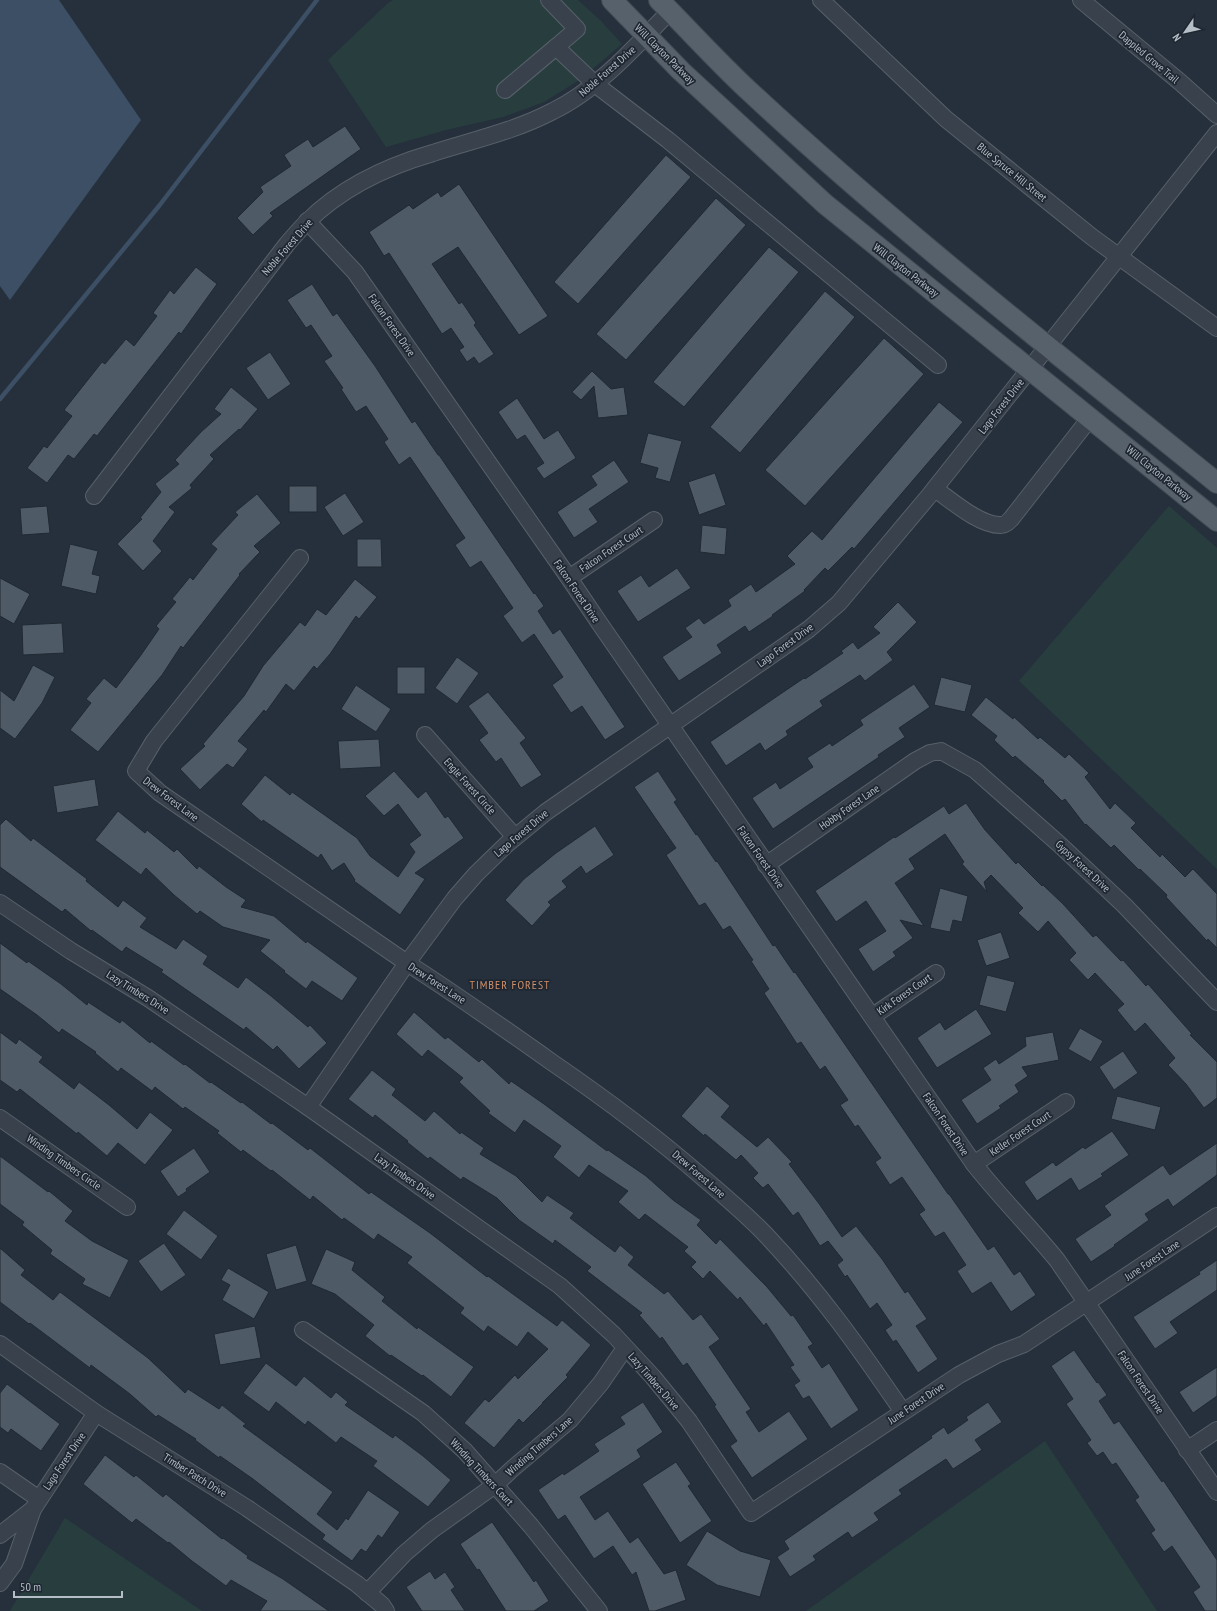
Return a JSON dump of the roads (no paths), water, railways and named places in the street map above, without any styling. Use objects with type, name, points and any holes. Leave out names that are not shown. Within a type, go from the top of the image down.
[{"type":"main road","name":"Will Clayton Parkway","points":[[612,0],[721,109],[825,204],[1217,521]]},
{"type":"main road","points":[[665,6],[747,89],[867,196],[1048,346],[1217,483]]},
{"type":"main road","points":[[847,222],[867,196]]},
{"type":"street","points":[[505,90],[577,29],[549,0]]},
{"type":"street","name":"Blue Spruce Hill Street","points":[[821,0],[946,119],[1092,237],[1217,328]]},
{"type":"street","name":"Dappled Grove Trail","points":[[1081,0],[1180,82],[1217,115]]},
{"type":"street","name":"Noble Forest Drive","points":[[94,496],[286,244],[308,221],[329,203],[352,188],[397,165],[432,153],[494,136],[530,123],[555,111],[594,84],[646,35],[665,6]]},
{"type":"street","points":[[556,47],[594,84],[668,140],[938,365]]},
{"type":"street","name":"Lago Forest Drive","points":[[308,1107],[407,963],[455,898],[476,874],[515,837],[546,812],[809,629],[839,604],[935,489],[1217,133]]},
{"type":"street","name":"Falcon Forest Drive","points":[[308,221],[355,272],[569,578],[974,1164],[996,1192],[1034,1232],[1057,1260],[1217,1492]]},
{"type":"street","points":[[935,489],[988,524],[1006,524],[1090,418]]},
{"type":"street","name":"Falcon Forest Court","points":[[569,578],[654,520]]},
{"type":"street","name":"Drew Forest Lane","points":[[300,558],[154,741],[136,771],[160,793],[407,963],[449,990],[598,1094],[660,1140],[720,1192],[765,1234],[807,1280],[861,1350],[903,1412]]},
{"type":"street","name":"Engle Forest Circle","points":[[425,735],[515,837]]},
{"type":"street","name":"Hobby Forest Lane","points":[[766,865],[915,762],[934,752]]},
{"type":"street","name":"Gypsy Forest Drive","points":[[934,752],[942,752],[975,770],[1059,844],[1124,905],[1217,1002]]},
{"type":"street","name":"Lazy Timbers Drive","points":[[0,903],[71,951],[148,998],[308,1107],[560,1286],[600,1321],[653,1377],[689,1421],[751,1513]]},
{"type":"street","name":"Kirk Forest Court","points":[[872,1016],[936,973]]},
{"type":"street","name":"Keller Forest Court","points":[[974,1164],[1066,1102]]},
{"type":"street","name":"Winding Timbers Circle","points":[[0,1118],[127,1207]]},
{"type":"street","name":"June Forest Lane","points":[[1087,1304],[1217,1216]]},
{"type":"street","name":"June Forest Drive","points":[[751,1513],[959,1374],[998,1354],[1024,1344],[1087,1304]]},
{"type":"street","name":"Winding Timbers Court","points":[[303,1330],[423,1413],[465,1451],[531,1526],[599,1611]]},
{"type":"street","name":"Timber Patch Drive","points":[[0,1344],[96,1413],[247,1508],[367,1593],[386,1611]]},
{"type":"street","name":"Winding Timbers Lane","points":[[367,1593],[404,1554],[426,1535],[495,1485],[570,1420],[601,1383],[625,1348]]},
{"type":"street","name":"Lago Forest Drive","points":[[0,1583],[14,1564],[36,1504],[96,1413]]},
{"type":"street","points":[[1187,1450],[1217,1430]]},
{"type":"street","points":[[1,1474],[36,1504]]},
{"type":"street","name":"Lago Forest Drive","points":[[0,1535],[36,1504]]},
{"type":"water","points":[[0,0],[59,0],[141,120],[10,300],[0,286]]},
{"type":"waterway","points":[[0,399],[159,206],[317,0]]},
{"type":"district","name":"TIMBER FOREST","points":[[510,984]]}]
